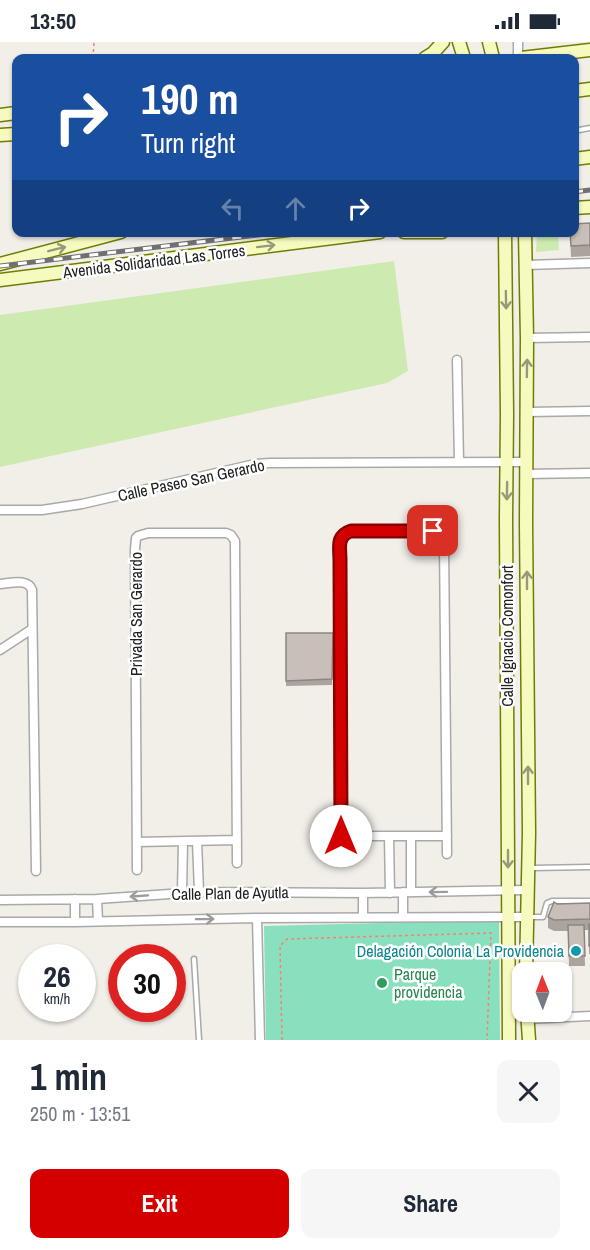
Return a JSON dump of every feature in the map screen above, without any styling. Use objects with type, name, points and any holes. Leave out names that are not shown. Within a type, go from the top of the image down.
[{"type":"main road","points":[[431,54],[443,42]]},
{"type":"main road","points":[[568,54],[590,50]]},
{"type":"main road","name":"Avenida Solidaridad Las Torres","points":[[0,264],[102,237]]},
{"type":"main road","name":"Avenida Solidaridad Las Torres","points":[[0,280],[340,237]]},
{"type":"main road","name":"Calle Ignacio Comonfort","points":[[505,237],[508,462],[509,1040]]},
{"type":"main road","name":"Calle Ignacio Comonfort","points":[[525,237],[528,868],[526,962]]},
{"type":"main road","points":[[526,250],[530,237]]},
{"type":"main road","points":[[528,1022],[529,1040]]},
{"type":"street","points":[[526,265],[590,263]]},
{"type":"street","points":[[527,338],[590,337]]},
{"type":"street","points":[[457,360],[459,462]]},
{"type":"street","points":[[527,412],[590,411]]},
{"type":"street","name":"Calle Paseo San Gerardo","points":[[0,510],[42,510],[74,506],[270,463],[508,462],[526,468],[590,473]]},
{"type":"street","points":[[342,855],[340,544],[341,536],[351,531],[433,531],[440,534],[444,542],[447,854]]},
{"type":"street","name":"Privada San Gerardo","points":[[136,870],[135,542],[138,536],[148,533],[226,533],[231,535],[235,541],[237,863]]},
{"type":"street","points":[[0,584],[25,583],[30,585],[32,590],[36,872]]},
{"type":"street","points":[[0,650],[32,629]]},
{"type":"street","points":[[341,836],[447,836]]},
{"type":"street","points":[[389,836],[390,893]]},
{"type":"street","points":[[403,917],[411,836]]},
{"type":"street","points":[[137,842],[237,840]]},
{"type":"street","points":[[182,892],[183,842]]},
{"type":"street","points":[[197,842],[199,892]]},
{"type":"street","name":"Calle Plan de Ayutla","points":[[0,900],[97,899],[182,892],[390,893],[528,890]]},
{"type":"street","points":[[363,893],[363,917]]},
{"type":"street","points":[[75,899],[75,922]]},
{"type":"street","points":[[97,899],[98,921]]},
{"type":"street","name":"Calle Plan de Ayutla","points":[[0,922],[527,917]]},
{"type":"street","points":[[258,918],[260,1040]]},
{"type":"street","points":[[572,1016],[590,1016]]},
{"type":"lane","points":[[528,868],[590,867]]},
{"type":"lane","points":[[527,917],[543,917],[547,903],[552,901],[590,901]]},
{"type":"lane","points":[[194,959],[199,1040]]},
{"type":"path","points":[[282,1040],[280,946],[287,939],[491,933],[487,1040]]},
{"type":"green space","points":[[537,237],[558,237],[559,250],[536,252]]},
{"type":"green space","points":[[394,261],[408,371],[387,383],[0,467],[0,315]]},
{"type":"green space","name":"Parque providencia","points":[[499,920],[500,1040],[266,1040],[264,926]]},
{"type":"building","points":[[590,223],[590,245],[571,246],[570,237],[579,237],[579,224]]},
{"type":"building","points":[[286,633],[333,633],[332,679],[286,681]]},
{"type":"building","points":[[554,902],[557,904],[590,903],[590,919],[554,920],[548,917]]},
{"type":"building","name":"Delagación Colonia La Providencia","points":[[568,925],[584,925],[585,956],[569,956]]},
{"type":"railway","points":[[579,191],[590,190]]},
{"type":"railway","points":[[0,266],[241,237]]},
{"type":"place","name":"Delagación Colonia La Providencia","points":[[576,951]]},
{"type":"place","name":"Parque providencia","points":[[382,983]]},
{"type":"route","points":[[341,836],[341,536],[351,531],[433,531]]}]
